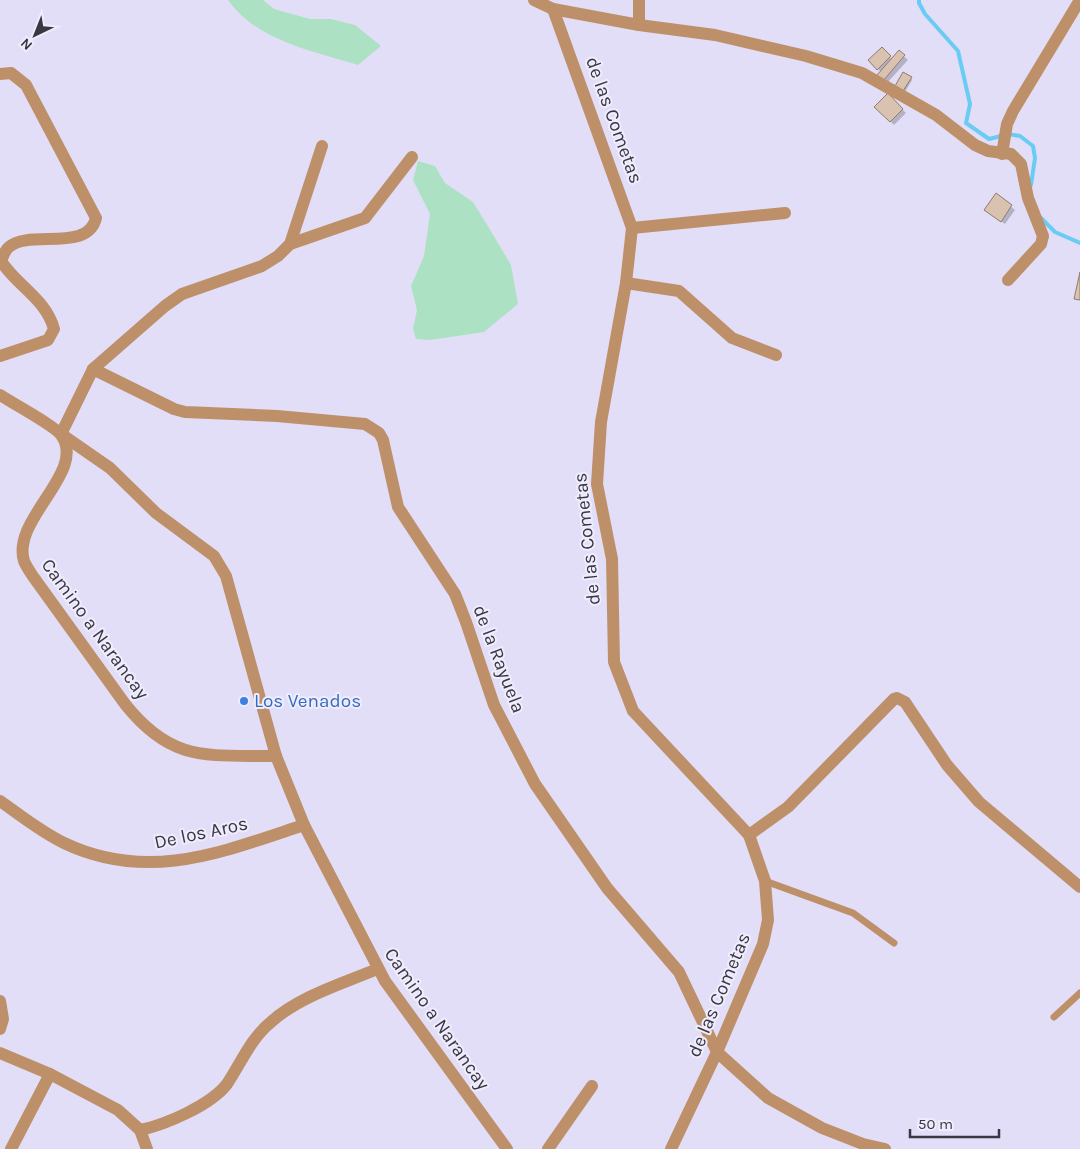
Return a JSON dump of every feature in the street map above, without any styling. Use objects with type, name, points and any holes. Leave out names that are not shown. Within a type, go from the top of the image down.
[{"type":"street","points":[[534,0],[553,10],[715,34],[806,56],[862,73],[936,115],[976,145],[1002,154],[1011,154],[1021,164],[1028,198],[1043,236],[1041,244],[1008,280]]},
{"type":"street","points":[[638,24],[639,0]]},
{"type":"street","points":[[1002,154],[1007,124],[1013,111],[1080,0]]},
{"type":"street","name":"de las Cometas","points":[[553,10],[632,228],[626,283],[601,422],[597,484],[612,559],[614,662],[633,711],[749,835],[765,881],[768,920],[763,944],[717,1052],[671,1149]]},
{"type":"street","points":[[0,74],[11,73],[26,85],[96,218],[94,225],[88,233],[71,237],[17,243],[8,248],[1,261],[10,274],[40,301],[50,315],[54,329],[48,340],[0,356]]},
{"type":"street","points":[[290,244],[322,146]]},
{"type":"street","points":[[0,395],[61,434],[93,369],[165,306],[182,294],[262,266],[278,256],[290,244],[365,218],[412,157]]},
{"type":"street","points":[[632,228],[785,212]]},
{"type":"street","points":[[626,283],[679,291],[732,338],[776,355]]},
{"type":"street","name":"de la Rayuela","points":[[93,369],[174,409],[185,412],[277,416],[365,424],[379,433],[383,440],[398,507],[455,594],[494,704],[535,784],[606,888],[655,941],[679,972],[717,1052],[768,1098],[822,1128],[864,1144],[885,1149]]},
{"type":"street","name":"Camino a Narancay","points":[[61,434],[66,448],[67,459],[26,534],[24,560],[32,575],[125,704],[140,723],[158,738],[179,749],[205,755],[276,756]]},
{"type":"street","name":"Camino a Narancay","points":[[61,434],[110,468],[156,513],[214,556],[226,576],[276,756],[304,824],[377,969],[507,1149]]},
{"type":"street","points":[[749,835],[788,807],[897,698],[905,702],[952,770],[978,802],[1080,887]]},
{"type":"street","name":"De los Aros","points":[[0,800],[63,843],[93,855],[140,864],[170,862],[226,851],[304,824]]},
{"type":"street","points":[[140,1130],[156,1127],[216,1095],[226,1085],[255,1039],[271,1022],[316,995],[377,969]]},
{"type":"street","points":[[0,1001],[3,1019],[0,1029]]},
{"type":"street","points":[[0,1053],[50,1074],[118,1110],[140,1130],[147,1149]]},
{"type":"street","points":[[11,1149],[50,1074]]},
{"type":"street","points":[[548,1149],[592,1086]]},
{"type":"lane","points":[[765,881],[853,913],[894,943]]},
{"type":"lane","points":[[1054,1017],[1080,993]]},
{"type":"green space","points":[[228,0],[263,0],[274,9],[310,19],[331,19],[355,25],[381,46],[358,65],[323,55],[270,35],[240,14]]},
{"type":"green space","points":[[418,161],[435,166],[445,183],[473,202],[511,265],[518,304],[484,332],[430,340],[416,339],[413,329],[417,310],[411,286],[424,256],[430,214],[413,180]]},
{"type":"building","points":[[882,47],[891,56],[877,70],[868,60]]},
{"type":"building","points":[[899,50],[905,55],[883,81],[877,75]]},
{"type":"building","points":[[903,72],[912,77],[903,91],[895,86]]},
{"type":"building","points":[[888,93],[903,109],[890,122],[874,107]]},
{"type":"building","points":[[996,193],[1012,205],[1001,222],[984,210]]},
{"type":"building","points":[[1080,272],[1080,300],[1074,299]]},
{"type":"waterway","points":[[919,0],[925,14],[958,51],[970,104],[966,123],[989,139],[1001,136]]},
{"type":"waterway","points":[[1008,134],[1020,136],[1033,146],[1035,158],[1031,185]]},
{"type":"waterway","points":[[1041,218],[1055,232],[1080,243]]},
{"type":"place","name":"Los Venados","points":[[244,701]]}]
